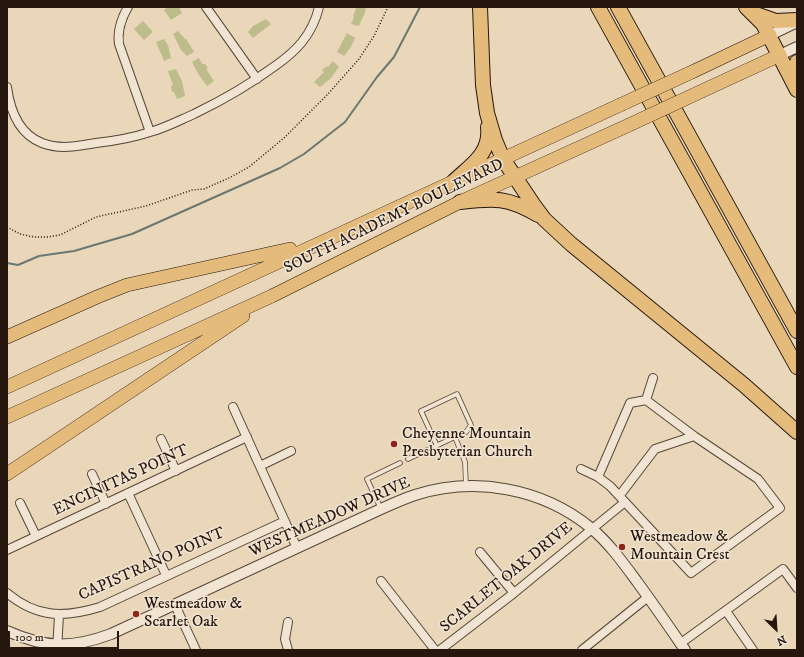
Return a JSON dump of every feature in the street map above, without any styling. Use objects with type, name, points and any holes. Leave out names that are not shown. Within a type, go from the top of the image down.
[{"type":"highway","points":[[453,182],[480,157],[487,146],[489,136],[483,85],[480,7]]},
{"type":"highway","points":[[598,7],[797,367]]},
{"type":"highway","points":[[618,7],[797,331]]},
{"type":"highway","points":[[750,10],[776,21],[797,21]]},
{"type":"highway","points":[[750,10],[763,24],[770,35],[797,89]]},
{"type":"highway","name":"SOUTH ACADEMY BOULEVARD","points":[[7,387],[770,35]]},
{"type":"highway","name":"SOUTH ACADEMY BOULEVARD","points":[[7,417],[272,296],[460,202],[780,55]]},
{"type":"highway","points":[[797,62],[795,71],[797,89]]},
{"type":"highway","points":[[487,112],[495,140],[503,159],[544,219]]},
{"type":"highway","points":[[460,202],[500,199],[526,208],[544,219],[571,244],[744,385],[797,432]]},
{"type":"highway","points":[[7,337],[127,285],[274,254],[342,232]]},
{"type":"highway","points":[[7,474],[272,296]]},
{"type":"street","points":[[128,7],[120,22],[118,32],[119,44],[150,132]]},
{"type":"street","points":[[206,7],[257,79]]},
{"type":"street","points":[[7,87],[14,116],[28,134],[43,143],[52,146],[70,147],[121,140],[170,125],[228,98],[257,79],[288,56],[302,42],[312,27],[319,7]]},
{"type":"street","name":"SOUTH ACADEMY BOULEVARD","points":[[770,35],[797,21]]},
{"type":"street","name":"SOUTH ACADEMY BOULEVARD","points":[[780,55],[797,47]]},
{"type":"street","points":[[646,400],[653,378]]},
{"type":"street","points":[[581,469],[598,476],[620,495],[691,573],[780,508],[758,479],[694,436],[646,400],[630,403],[598,476]]},
{"type":"street","points":[[234,407],[297,548]]},
{"type":"street","points":[[620,495],[655,449],[694,436]]},
{"type":"street","name":"ENCINITAS POINT","points":[[7,550],[247,437]]},
{"type":"street","points":[[161,439],[176,471]]},
{"type":"street","points":[[260,466],[291,451]]},
{"type":"street","points":[[92,474],[106,504]]},
{"type":"street","name":"WESTMEADOW DRIVE","points":[[7,630],[21,637],[57,648],[95,640],[414,495],[434,490],[479,486],[503,488],[525,493],[555,504],[592,528],[621,559],[683,647]]},
{"type":"street","points":[[128,493],[166,575]]},
{"type":"street","name":"SCARLET OAK DRIVE","points":[[440,650],[514,593],[625,502]]},
{"type":"street","points":[[20,503],[36,536]]},
{"type":"street","name":"CAPISTRANO POINT","points":[[7,593],[26,606],[51,614],[59,615],[87,611],[284,521]]},
{"type":"street","points":[[480,552],[514,593]]},
{"type":"street","points":[[683,647],[726,611],[783,569],[797,588]]},
{"type":"street","points":[[381,581],[434,650]]},
{"type":"street","points":[[582,650],[648,597]]},
{"type":"street","points":[[174,605],[196,650]]},
{"type":"street","points":[[726,611],[753,650]]},
{"type":"street","points":[[57,648],[59,615]]},
{"type":"street","points":[[288,622],[285,639],[288,650]]},
{"type":"lane","points":[[408,459],[437,446],[466,432],[471,425],[457,394],[421,411],[437,446]]},
{"type":"lane","points":[[455,437],[465,462],[466,486]]},
{"type":"lane","points":[[381,509],[367,479],[400,463]]},
{"type":"path","points":[[7,227],[20,234],[34,238],[47,238],[60,235],[96,217],[146,206],[183,193],[204,189],[249,167],[284,138],[328,95],[372,41],[388,7]]},
{"type":"shaded area","points":[[168,7],[179,7],[182,13],[171,20],[164,10]]},
{"type":"shaded area","points":[[355,7],[366,7],[359,26],[351,24],[356,9]]},
{"type":"shaded area","points":[[266,19],[271,24],[253,38],[248,32],[253,26]]},
{"type":"shaded area","points":[[143,21],[153,32],[144,40],[134,29]]},
{"type":"shaded area","points":[[178,31],[186,39],[194,52],[187,56],[181,50],[173,34]]},
{"type":"shaded area","points":[[347,33],[355,38],[351,47],[344,56],[337,52]]},
{"type":"shaded area","points":[[164,39],[168,45],[171,58],[164,61],[156,42]]},
{"type":"shaded area","points":[[199,58],[202,64],[205,64],[208,68],[206,69],[214,81],[207,86],[192,62]]},
{"type":"shaded area","points":[[333,61],[339,67],[330,79],[320,87],[314,82],[324,72],[322,70],[327,66],[328,67]]},
{"type":"shaded area","points":[[176,69],[182,81],[185,96],[177,99],[174,92],[172,92],[171,86],[173,85],[168,71]]},
{"type":"waterway","points":[[7,263],[18,265],[39,256],[74,251],[132,234],[280,168],[304,154],[345,122],[377,77],[394,57],[420,7]]},
{"type":"place","name":"Cheyenne Mountain Presbyterian Church","points":[[394,444]]},
{"type":"place","name":"Westmeadow & Mountain Crest","points":[[622,547]]},
{"type":"place","name":"Westmeadow & Scarlet Oak","points":[[136,614]]}]
